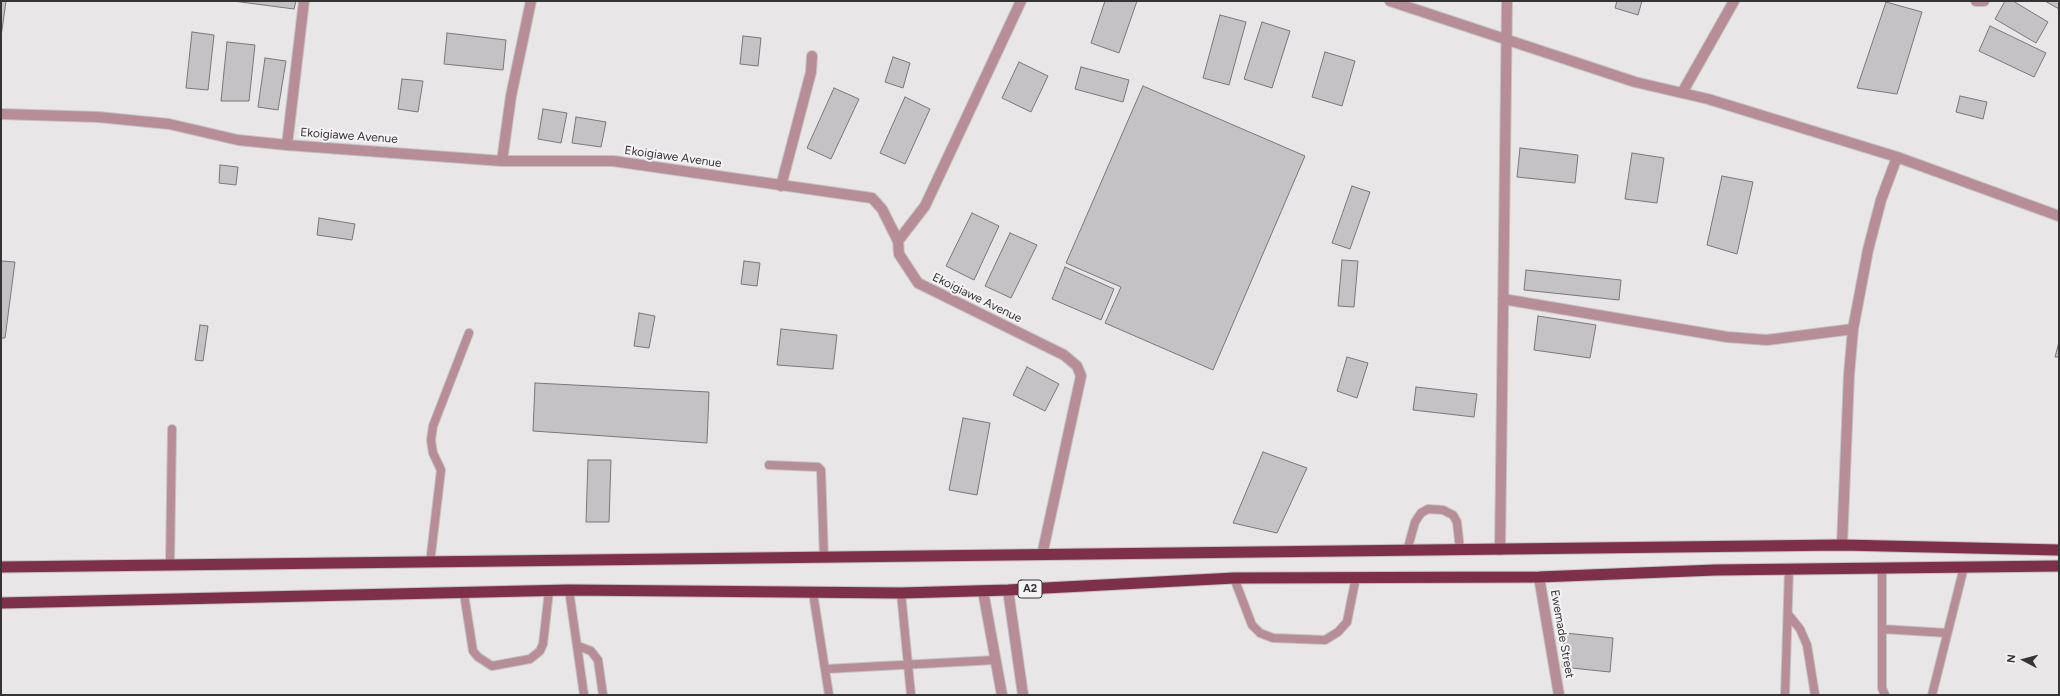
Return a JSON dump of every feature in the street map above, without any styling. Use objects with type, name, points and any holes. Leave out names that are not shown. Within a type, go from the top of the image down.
[{"type":"highway","points":[[1,567],[1842,545],[2059,550]]},
{"type":"highway","name":"A2","points":[[1,603],[464,594],[569,590],[814,593],[983,591],[1234,578],[1539,577],[1789,569],[2059,566]]},
{"type":"street","points":[[287,145],[304,1]]},
{"type":"street","points":[[502,161],[511,96],[531,1]]},
{"type":"street","points":[[898,241],[925,206],[1021,1]]},
{"type":"street","points":[[1390,1],[1635,82],[1708,99],[1897,156],[2059,216]]},
{"type":"street","points":[[1500,550],[1507,1]]},
{"type":"street","points":[[1682,93],[1734,1]]},
{"type":"street","points":[[1976,1],[1984,1]]},
{"type":"street","points":[[781,186],[811,72],[812,56]]},
{"type":"street","name":"Ekoigiawe Avenue","points":[[1,114],[98,117],[169,124],[238,140],[287,145],[502,161],[614,161],[872,198],[882,209],[898,241],[899,254],[918,283],[1064,355],[1077,366],[1081,376],[1042,555]]},
{"type":"street","points":[[1842,545],[1849,376],[1853,329],[1868,250],[1881,200],[1897,156]]},
{"type":"street","points":[[1503,299],[1727,337],[1768,340],[1853,329]]},
{"type":"street","name":"Ewemade Street","points":[[1539,577],[1559,695]]},
{"type":"street","points":[[1008,590],[1023,695]]},
{"type":"street","points":[[983,591],[1002,695]]},
{"type":"lane","points":[[430,563],[441,470],[433,453],[431,440],[433,426],[469,333]]},
{"type":"lane","points":[[170,565],[172,429]]},
{"type":"lane","points":[[768,465],[818,467],[821,470],[824,558]]},
{"type":"lane","points":[[1407,551],[1415,522],[1421,513],[1428,509],[1443,510],[1452,515],[1457,522],[1460,550]]},
{"type":"lane","points":[[1932,695],[1964,567]]},
{"type":"lane","points":[[1882,568],[1882,688],[1885,695]]},
{"type":"lane","points":[[1785,695],[1789,569]]},
{"type":"lane","points":[[1234,578],[1252,625],[1260,633],[1274,638],[1325,640],[1338,632],[1347,622],[1356,577]]},
{"type":"lane","points":[[569,590],[584,695]]},
{"type":"lane","points":[[464,594],[473,650],[478,657],[492,666],[530,659],[540,651],[543,644],[549,591]]},
{"type":"lane","points":[[901,592],[911,695]]},
{"type":"lane","points":[[814,593],[829,695]]},
{"type":"lane","points":[[1788,614],[1800,629],[1807,645],[1816,695]]},
{"type":"lane","points":[[1882,629],[1947,633]]},
{"type":"lane","points":[[578,646],[591,651],[598,660],[603,695]]},
{"type":"lane","points":[[826,669],[995,660]]},
{"type":"building","points":[[1,1],[6,1],[1,37]]},
{"type":"building","points":[[233,1],[296,1],[294,9]]},
{"type":"building","points":[[1105,1],[1137,1],[1119,53],[1091,43]]},
{"type":"building","points":[[1617,1],[1642,1],[1638,15],[1615,8]]},
{"type":"building","points":[[2005,1],[2013,1],[2048,22],[2036,43],[1995,19]]},
{"type":"building","points":[[2045,1],[2059,1],[2059,9]]},
{"type":"building","points":[[1886,2],[1922,12],[1897,94],[1857,88]]},
{"type":"building","points":[[1220,15],[1246,22],[1229,85],[1203,78]]},
{"type":"building","points":[[1262,22],[1290,31],[1272,88],[1244,79]]},
{"type":"building","points":[[1990,26],[2046,53],[2034,77],[1979,51]]},
{"type":"building","points":[[192,32],[214,35],[208,90],[186,88]]},
{"type":"building","points":[[447,33],[506,40],[503,70],[444,64]]},
{"type":"building","points":[[743,36],[761,38],[758,66],[740,64]]},
{"type":"building","points":[[227,42],[255,45],[249,101],[221,101]]},
{"type":"building","points":[[1325,52],[1355,61],[1342,106],[1312,97]]},
{"type":"building","points":[[893,57],[910,63],[903,88],[885,82]]},
{"type":"building","points":[[265,58],[286,61],[278,110],[258,107]]},
{"type":"building","points":[[1019,62],[1048,76],[1031,112],[1002,98]]},
{"type":"building","points":[[1081,67],[1129,80],[1123,102],[1075,89]]},
{"type":"building","points":[[402,79],[423,81],[418,112],[398,109]]},
{"type":"building","points":[[1143,86],[1305,156],[1213,370],[1105,323],[1121,287],[1066,263]]},
{"type":"building","points":[[834,88],[859,99],[831,159],[807,148]]},
{"type":"building","points":[[1960,96],[1987,102],[1983,119],[1956,112]]},
{"type":"building","points":[[905,97],[930,109],[905,164],[880,153]]},
{"type":"building","points":[[543,109],[567,113],[561,143],[538,139]]},
{"type":"building","points":[[576,117],[606,122],[601,147],[572,143]]},
{"type":"building","points":[[1520,148],[1578,155],[1575,183],[1517,177]]},
{"type":"building","points":[[1632,153],[1664,158],[1657,203],[1625,199]]},
{"type":"building","points":[[220,165],[238,167],[236,185],[219,183]]},
{"type":"building","points":[[1722,176],[1753,182],[1737,254],[1707,245]]},
{"type":"building","points":[[1352,186],[1370,192],[1350,249],[1332,243]]},
{"type":"building","points":[[972,213],[999,226],[974,280],[946,266]]},
{"type":"building","points":[[319,218],[355,224],[352,240],[317,235]]},
{"type":"building","points":[[1010,233],[1037,245],[1011,298],[985,286]]},
{"type":"building","points":[[1342,260],[1358,261],[1354,307],[1338,306]]},
{"type":"building","points":[[1,261],[15,262],[5,338],[1,338]]},
{"type":"building","points":[[744,261],[760,263],[757,286],[741,284]]},
{"type":"building","points":[[1065,267],[1114,289],[1101,320],[1052,299]]},
{"type":"building","points":[[1526,270],[1621,280],[1619,300],[1524,290]]},
{"type":"building","points":[[639,313],[655,316],[649,348],[634,346]]},
{"type":"building","points":[[1538,316],[1596,325],[1590,358],[1534,350]]},
{"type":"building","points":[[200,325],[208,326],[203,361],[195,360]]},
{"type":"building","points":[[781,329],[837,335],[833,369],[777,365]]},
{"type":"building","points":[[2059,342],[2059,357],[2055,357]]},
{"type":"building","points":[[1347,357],[1368,363],[1357,398],[1337,391]]},
{"type":"building","points":[[1027,367],[1059,384],[1045,411],[1013,395]]},
{"type":"building","points":[[535,383],[709,392],[707,443],[533,431]]},
{"type":"building","points":[[1416,387],[1477,394],[1474,417],[1413,410]]},
{"type":"building","points":[[963,418],[990,423],[977,495],[949,490]]},
{"type":"building","points":[[1263,452],[1307,468],[1277,533],[1233,523]]},
{"type":"building","points":[[588,460],[611,460],[609,522],[586,522]]},
{"type":"building","points":[[1565,633],[1613,638],[1610,672],[1562,667]]}]
